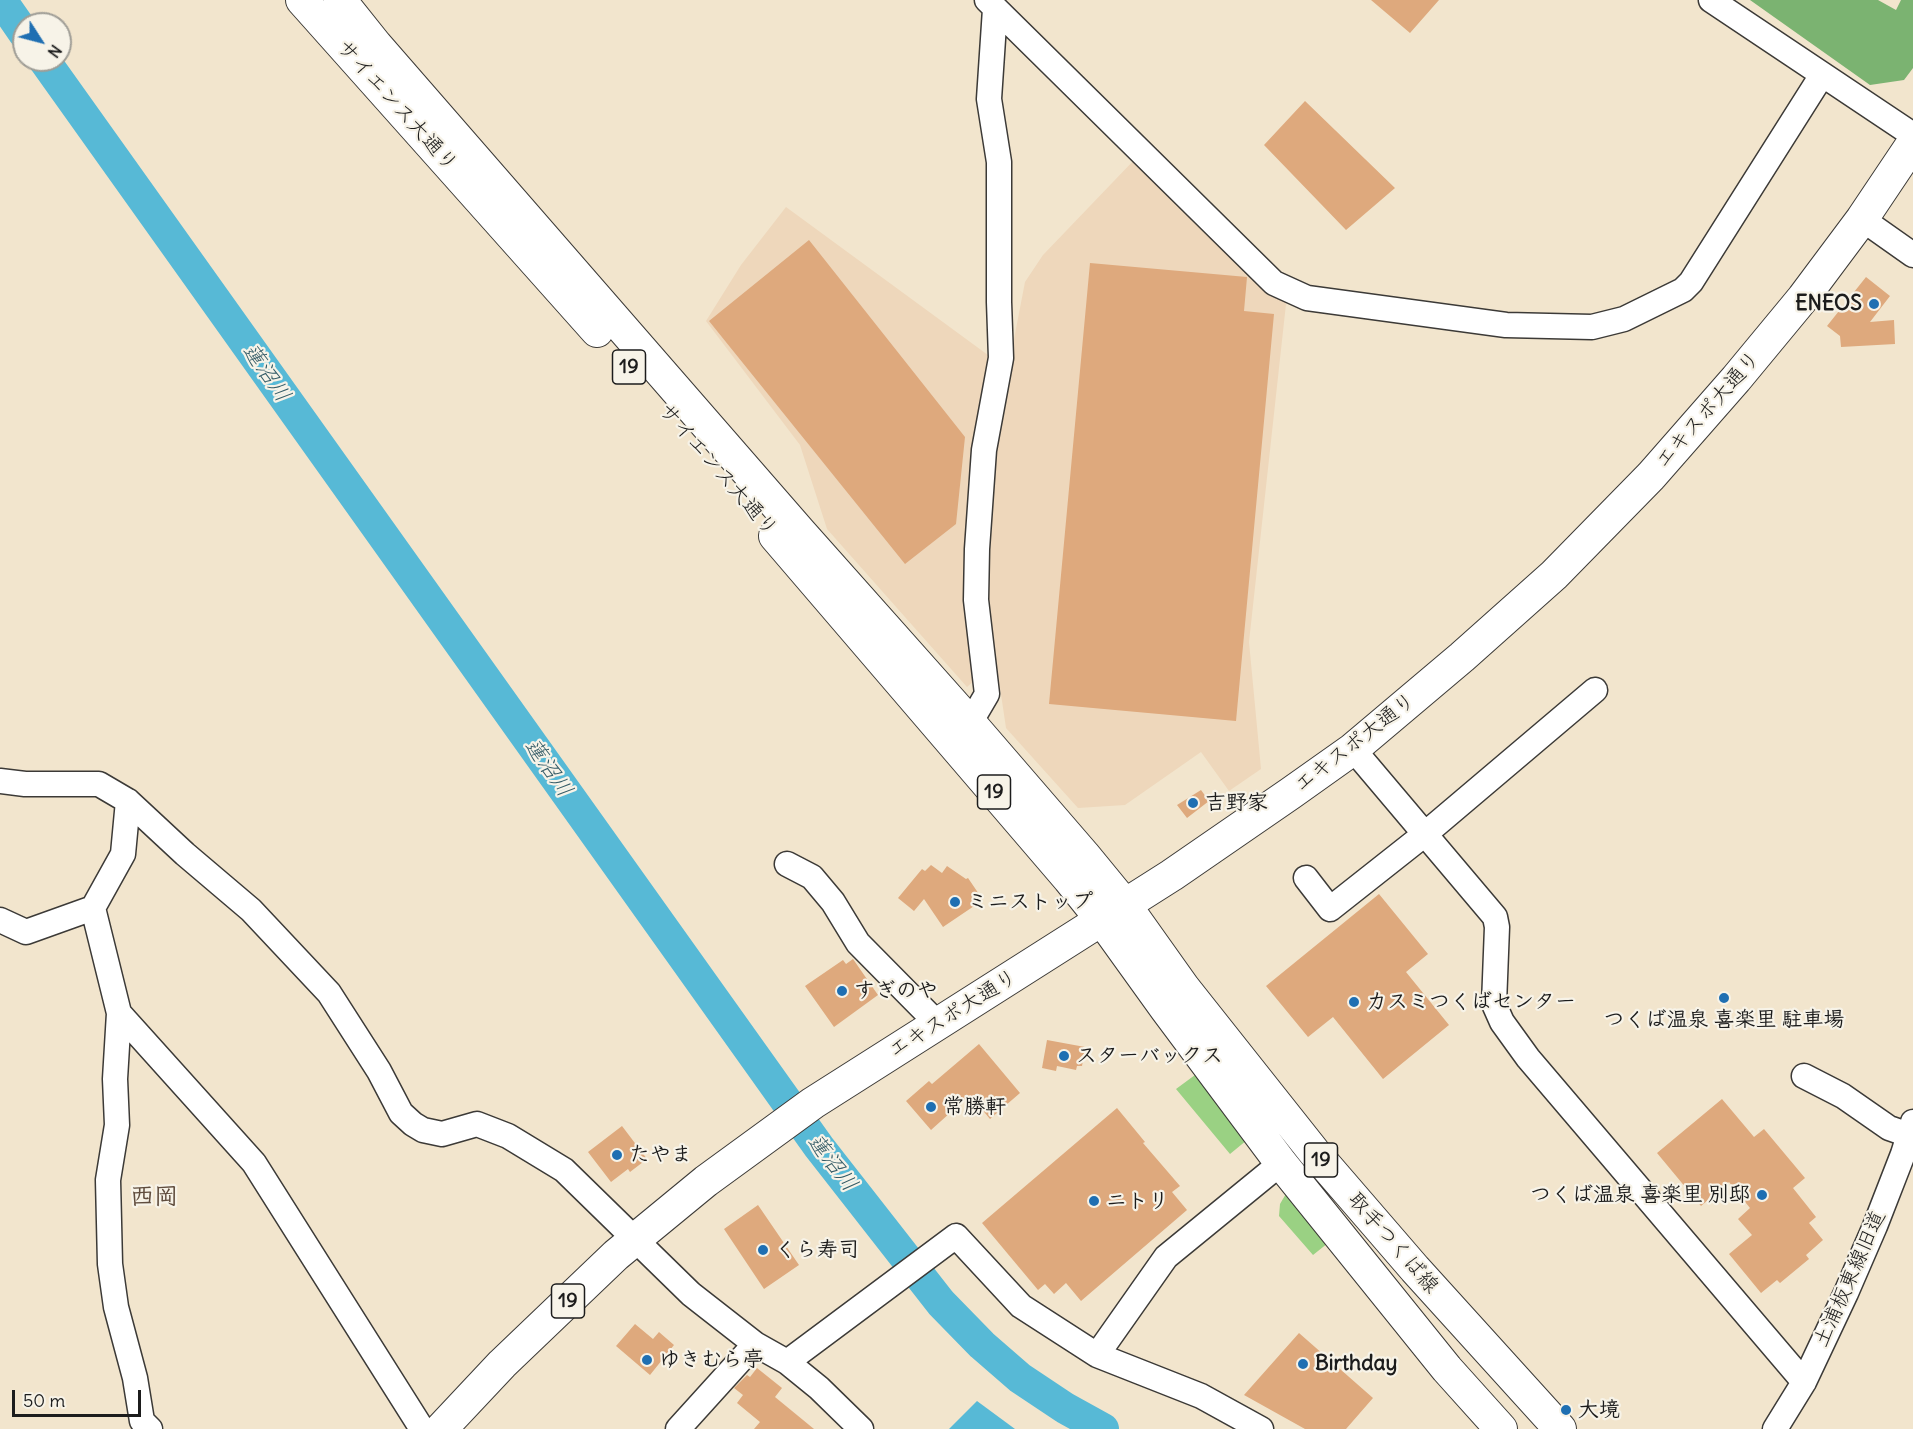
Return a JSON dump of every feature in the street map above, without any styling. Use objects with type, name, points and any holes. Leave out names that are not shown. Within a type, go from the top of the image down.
[{"type":"main road","name":"サイエンス大通り","points":[[302,0],[610,345],[960,731]]},
{"type":"main road","name":"サイエンス大通り","points":[[340,0],[384,54],[800,532],[960,731],[1114,913]]},
{"type":"main road","name":"エキスポ大通り","points":[[441,1429],[542,1325],[635,1239],[706,1181],[813,1104],[1172,875],[1353,749],[1462,657],[1554,575],[1651,476],[1803,298],[1862,219],[1913,143]]},
{"type":"main road","name":"取手つくば線","points":[[1114,913],[1166,1009],[1281,1163],[1447,1369],[1501,1429]]},
{"type":"main road","name":"取手つくば線","points":[[1114,913],[1184,988],[1314,1152],[1415,1269],[1560,1429]]},
{"type":"street","points":[[1711,0],[1913,135]]},
{"type":"street","points":[[960,731],[987,694],[976,600],[977,549],[984,450],[1001,358],[999,162],[989,99],[991,5]]},
{"type":"street","points":[[991,5],[1275,283],[1307,298],[1506,325],[1592,327],[1624,319],[1683,290],[1692,282],[1822,75]]},
{"type":"street","points":[[1862,219],[1913,255]]},
{"type":"street","points":[[1306,878],[1330,909],[1425,834],[1595,690]]},
{"type":"street","points":[[1353,749],[1495,917],[1497,927],[1494,1004],[1502,1022],[1528,1058],[1804,1382]]},
{"type":"street","points":[[0,781],[25,784],[99,784],[128,801],[185,854],[251,910],[330,993],[379,1071],[401,1113],[413,1124],[423,1130],[442,1134],[477,1124],[508,1136],[564,1170],[691,1294],[755,1344],[787,1362],[819,1388],[861,1429]]},
{"type":"street","points":[[0,920],[26,932],[93,908],[123,854],[128,801]]},
{"type":"street","points":[[787,864],[812,877],[833,902],[858,943],[938,1024]]},
{"type":"street","points":[[93,908],[119,1013],[115,1079],[117,1125],[108,1180],[110,1264],[116,1307],[135,1378],[142,1420],[150,1429]]},
{"type":"street","points":[[119,1013],[254,1163],[422,1429]]},
{"type":"street","points":[[1804,1076],[1843,1096],[1889,1128],[1911,1128]]},
{"type":"street","name":"土浦板東線旧道","points":[[1775,1429],[1804,1382],[1875,1226],[1911,1128]]},
{"type":"street","points":[[1097,1355],[1166,1257],[1281,1163]]},
{"type":"street","points":[[787,1362],[956,1236],[1021,1306],[1097,1355],[1202,1396],[1261,1429]]},
{"type":"street","points":[[678,1429],[755,1344]]},
{"type":"shaded area","points":[[1136,158],[1282,296],[1286,304],[1249,642],[1261,769],[1229,791],[1201,752],[1125,805],[1078,808],[1006,728],[988,607],[986,547],[993,448],[1025,282],[1043,255]]},
{"type":"shaded area","points":[[786,207],[992,358],[975,680],[967,687],[827,529],[800,445],[706,321],[741,265]]},
{"type":"green space","points":[[1750,0],[1878,0],[1896,10],[1901,0],[1913,0],[1913,68],[1904,80],[1870,85]]},
{"type":"green space","points":[[1195,1075],[1247,1140],[1230,1154],[1176,1089]]},
{"type":"green space","points":[[1287,1192],[1328,1243],[1313,1255],[1279,1216],[1280,1204]]},
{"type":"water","points":[[977,1401],[1015,1429],[949,1429]]},
{"type":"building","points":[[1371,0],[1439,0],[1410,33]]},
{"type":"building","points":[[1305,101],[1395,188],[1346,230],[1264,145]]},
{"type":"building","points":[[809,240],[965,437],[956,524],[905,564],[709,321]]},
{"type":"building","points":[[1090,263],[1247,277],[1244,311],[1274,314],[1236,721],[1049,704]]},
{"type":"building","points":[[1866,277],[1890,296],[1870,322],[1894,320],[1895,344],[1841,347],[1840,336],[1827,326]]},
{"type":"building","name":"吉野家","points":[[1201,790],[1209,801],[1187,818],[1177,805]]},
{"type":"building","points":[[931,865],[942,873],[947,866],[966,879],[968,878],[983,900],[943,927],[924,899],[914,911],[898,898],[922,869],[925,871]]},
{"type":"building","name":"カスミつくばセンター","points":[[1379,894],[1428,954],[1406,972],[1449,1025],[1383,1079],[1333,1017],[1308,1037],[1266,986]]},
{"type":"building","name":"すぎのや","points":[[853,959],[878,995],[834,1027],[805,986],[843,960],[846,964]]},
{"type":"building","name":"スターバックス","points":[[1047,1040],[1085,1047],[1082,1066],[1077,1066],[1076,1070],[1057,1066],[1056,1071],[1042,1068]]},
{"type":"building","points":[[979,1044],[1020,1093],[990,1119],[970,1095],[931,1130],[906,1101],[929,1081],[932,1084]]},
{"type":"building","name":"つくば温泉 喜楽里 別邸","points":[[1722,1099],[1754,1137],[1764,1129],[1805,1178],[1793,1188],[1816,1217],[1809,1223],[1823,1240],[1806,1255],[1809,1259],[1780,1283],[1777,1280],[1761,1293],[1729,1254],[1752,1235],[1738,1219],[1750,1208],[1729,1182],[1701,1206],[1657,1153]]},
{"type":"building","name":"ニトリ","points":[[1117,1108],[1180,1186],[1172,1192],[1187,1210],[1081,1301],[1066,1283],[1054,1294],[1045,1284],[1038,1290],[982,1223]]},
{"type":"building","name":"たやま","points":[[622,1126],[647,1159],[630,1172],[628,1169],[611,1182],[588,1152]]},
{"type":"building","name":"くら寿司","points":[[758,1205],[799,1265],[764,1289],[724,1229]]},
{"type":"building","name":"ゆきむら亭","points":[[635,1324],[653,1339],[659,1332],[674,1345],[650,1375],[616,1346]]},
{"type":"building","name":"Birthday","points":[[1299,1333],[1373,1398],[1346,1429],[1305,1429],[1244,1395]]},
{"type":"building","points":[[757,1368],[782,1388],[775,1397],[814,1429],[754,1429],[760,1422],[737,1403],[743,1395],[734,1388],[747,1375],[750,1377]]},
{"type":"waterway","name":"蓮沼川","points":[[1,0],[12,16]]},
{"type":"waterway","name":"蓮沼川","points":[[53,72],[819,1147],[941,1303],[982,1345],[1020,1378],[1065,1408],[1103,1429]]},
{"type":"place","name":"ENEOS","points":[[1874,304]]},
{"type":"place","name":"吉野家","points":[[1193,803]]},
{"type":"place","name":"ミニストップ","points":[[955,902]]},
{"type":"place","name":"すぎのや","points":[[842,991]]},
{"type":"place","name":"つくば温泉 喜楽里 駐車場","points":[[1724,998]]},
{"type":"place","name":"カスミつくばセンター","points":[[1354,1002]]},
{"type":"place","name":"スターバックス","points":[[1064,1056]]},
{"type":"place","name":"常勝軒","points":[[931,1107]]},
{"type":"place","name":"たやま","points":[[617,1155]]},
{"type":"place","name":"つくば温泉 喜楽里 別邸","points":[[1762,1195]]},
{"type":"place","name":"ニトリ","points":[[1094,1201]]},
{"type":"place","name":"くら寿司","points":[[763,1250]]},
{"type":"place","name":"ゆきむら亭","points":[[647,1360]]},
{"type":"place","name":"Birthday","points":[[1303,1364]]},
{"type":"place","name":"大境","points":[[1566,1410]]},
{"type":"district","name":"西岡","points":[[154,1197]]}]
